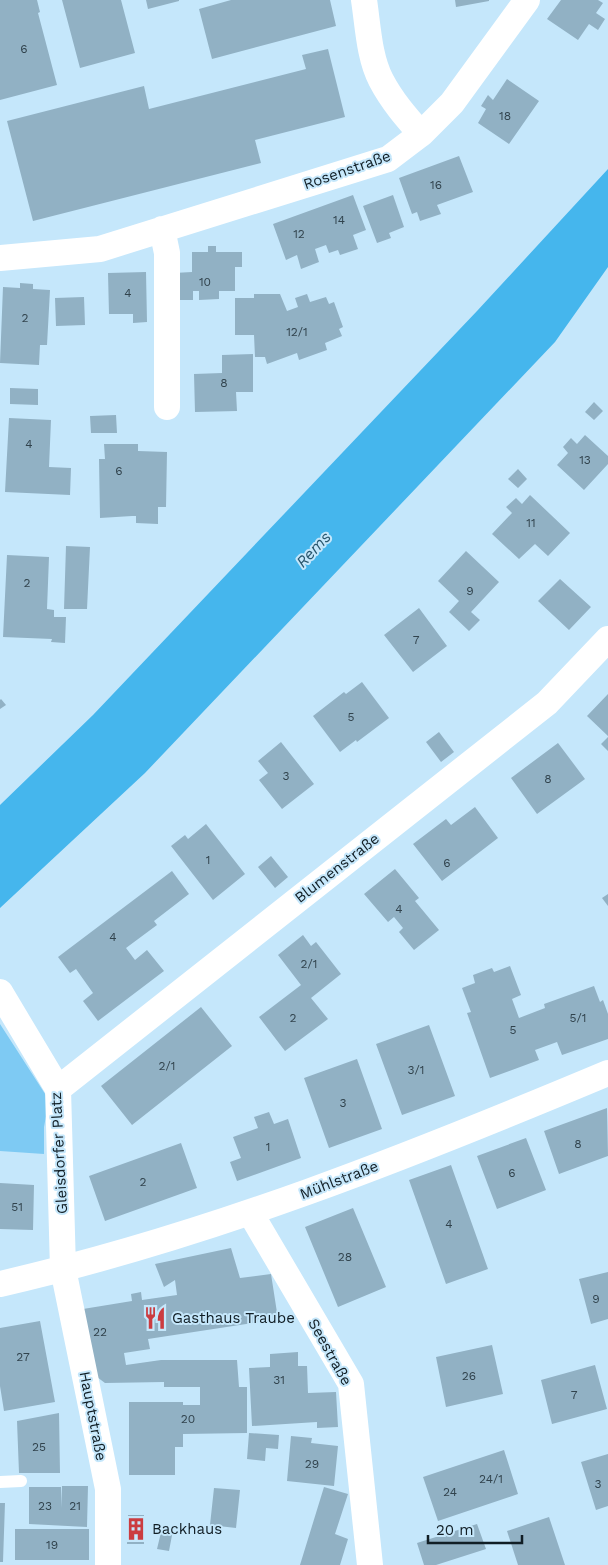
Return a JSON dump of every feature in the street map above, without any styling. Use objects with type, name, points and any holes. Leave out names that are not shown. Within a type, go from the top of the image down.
[{"type":"street","points":[[364,0],[372,50],[381,79],[398,107],[421,134]]},
{"type":"street","name":"Rosenstraße","points":[[0,258],[100,248],[388,159],[421,134],[452,103],[527,0]]},
{"type":"street","points":[[162,229],[167,253],[167,406]]},
{"type":"street","name":"Blumenstraße","points":[[58,1088],[548,703],[608,640]]},
{"type":"street","name":"Gleisdorfer Platz","points":[[0,992],[58,1088],[63,1270]]},
{"type":"street","name":"Mühlstraße","points":[[0,1284],[63,1270],[251,1214],[493,1121],[608,1073]]},
{"type":"street","name":"Seestraße","points":[[251,1214],[350,1384],[370,1565]]},
{"type":"street","name":"Hauptstraße","points":[[63,1270],[108,1489],[108,1565]]},
{"type":"lane","points":[[0,1482],[21,1481]]},
{"type":"shaded area","points":[[0,1024],[49,1100],[44,1127],[44,1154],[0,1151]]},
{"type":"water","name":"Rems","points":[[608,169],[608,267],[555,342],[145,773],[0,908],[0,805],[93,715],[477,311]]},
{"type":"building","points":[[0,0],[37,0],[40,12],[38,13],[57,85],[0,100]]},
{"type":"building","points":[[62,0],[121,0],[135,53],[80,68]]},
{"type":"building","points":[[146,0],[179,0],[179,1],[148,9]]},
{"type":"building","points":[[231,0],[330,0],[336,26],[212,59],[199,9]]},
{"type":"building","points":[[455,0],[489,0],[489,1],[456,7]]},
{"type":"building","points":[[561,0],[598,0],[603,3],[596,13],[605,19],[598,30],[589,24],[578,40],[547,19]]},
{"type":"building","points":[[328,49],[345,117],[255,140],[261,163],[33,221],[7,121],[144,86],[149,109],[306,69],[302,55]]},
{"type":"building","points":[[507,79],[539,101],[509,144],[478,123],[486,109],[481,106],[488,95],[493,100]]},
{"type":"building","points":[[459,156],[473,192],[437,205],[441,214],[420,221],[417,212],[412,214],[399,178]]},
{"type":"building","points":[[353,195],[366,230],[353,235],[358,249],[340,255],[338,250],[329,253],[326,245],[315,249],[319,262],[301,269],[297,255],[286,260],[273,224]]},
{"type":"building","points":[[393,195],[404,227],[389,233],[391,238],[377,243],[363,206]]},
{"type":"building","points":[[208,246],[216,246],[216,252],[242,252],[242,267],[235,267],[235,291],[219,291],[219,299],[199,300],[199,291],[193,291],[193,300],[174,300],[174,273],[192,272],[192,252],[208,252]]},
{"type":"building","points":[[146,272],[147,322],[133,323],[133,314],[109,314],[108,273]]},
{"type":"building","points":[[20,283],[33,284],[33,289],[50,290],[47,345],[40,345],[39,365],[0,363],[3,287],[20,288]]},
{"type":"building","points":[[254,294],[280,294],[287,311],[298,307],[295,298],[307,294],[310,302],[326,297],[329,304],[334,302],[343,327],[339,329],[342,336],[325,343],[327,350],[299,360],[297,353],[267,364],[265,357],[255,357],[254,335],[235,335],[235,298],[254,298]]},
{"type":"building","points":[[84,297],[85,325],[56,326],[55,298]]},
{"type":"building","points":[[253,354],[253,392],[236,392],[237,411],[195,412],[194,374],[222,373],[222,355]]},
{"type":"building","points":[[10,388],[38,389],[38,405],[10,404]]},
{"type":"building","points":[[594,402],[603,411],[594,420],[585,412]]},
{"type":"building","points":[[116,415],[117,433],[91,433],[90,416]]},
{"type":"building","points":[[9,418],[51,420],[49,467],[71,468],[70,495],[5,492]]},
{"type":"building","points":[[585,435],[608,456],[608,464],[584,490],[557,465],[568,453],[563,447],[571,438],[577,444]]},
{"type":"building","points":[[104,444],[138,444],[138,451],[167,452],[166,507],[158,507],[158,524],[136,523],[136,516],[100,518],[99,459],[105,459]]},
{"type":"building","points":[[518,469],[527,479],[518,488],[508,479]]},
{"type":"building","points":[[530,495],[570,533],[548,556],[535,544],[519,559],[492,534],[512,513],[506,507],[516,498],[522,504]]},
{"type":"building","points":[[66,546],[90,547],[87,609],[64,609]]},
{"type":"building","points":[[466,551],[499,582],[471,612],[480,620],[469,631],[449,612],[459,601],[438,581]]},
{"type":"building","points":[[7,555],[49,557],[47,609],[54,610],[54,617],[66,617],[65,643],[51,642],[52,639],[3,637]]},
{"type":"building","points":[[560,579],[591,607],[569,630],[538,601]]},
{"type":"building","points":[[419,608],[447,646],[413,672],[384,635]]},
{"type":"building","points":[[362,682],[389,718],[340,752],[313,716],[344,692],[346,694]]},
{"type":"building","points":[[608,694],[608,736],[587,716]]},
{"type":"building","points":[[0,700],[6,705],[0,709]]},
{"type":"building","points":[[439,732],[454,752],[441,762],[426,742]]},
{"type":"building","points":[[608,737],[608,751],[601,744]]},
{"type":"building","points":[[281,742],[314,784],[282,809],[259,780],[268,773],[258,761]]},
{"type":"building","points":[[558,743],[585,779],[537,814],[511,778]]},
{"type":"building","points":[[475,807],[498,838],[442,881],[413,844],[446,819],[451,825]]},
{"type":"building","points":[[206,824],[245,874],[213,900],[171,846],[185,835],[188,839]]},
{"type":"building","points":[[271,856],[288,877],[275,888],[258,867]]},
{"type":"building","points":[[395,869],[419,898],[415,901],[439,930],[414,950],[399,932],[403,928],[394,917],[388,922],[364,894]]},
{"type":"building","points":[[172,871],[189,894],[154,921],[157,925],[126,948],[135,960],[147,950],[164,971],[98,1021],[83,1001],[93,993],[76,969],[70,973],[58,957]]},
{"type":"building","points":[[608,894],[608,906],[602,898]]},
{"type":"building","points":[[303,935],[311,946],[316,942],[341,974],[311,998],[328,1019],[285,1051],[259,1017],[301,985],[278,955]]},
{"type":"building","points":[[510,966],[521,995],[512,999],[519,1018],[545,1008],[544,1004],[594,986],[600,1002],[603,1000],[608,1014],[608,1039],[562,1055],[557,1042],[535,1050],[539,1060],[490,1078],[467,1013],[471,1012],[462,988],[475,983],[473,975],[492,968],[494,972]]},
{"type":"building","points":[[201,1007],[232,1046],[132,1125],[101,1086]]},
{"type":"building","points":[[429,1025],[455,1096],[402,1115],[376,1044]]},
{"type":"building","points":[[357,1059],[382,1129],[329,1148],[304,1078]]},
{"type":"building","points":[[607,1108],[608,1156],[559,1174],[544,1131]]},
{"type":"building","points":[[269,1112],[274,1124],[288,1119],[301,1158],[237,1181],[230,1162],[241,1158],[233,1137],[258,1128],[254,1117]]},
{"type":"building","points":[[526,1138],[546,1190],[497,1209],[477,1156]]},
{"type":"building","points":[[181,1143],[197,1188],[105,1221],[89,1176]]},
{"type":"building","points":[[451,1165],[488,1269],[446,1284],[409,1180]]},
{"type":"building","points":[[0,1183],[34,1185],[33,1230],[0,1229]]},
{"type":"building","points":[[353,1208],[386,1287],[338,1307],[305,1227]]},
{"type":"building","points":[[231,1248],[240,1278],[271,1274],[278,1319],[148,1339],[150,1349],[124,1353],[126,1365],[161,1360],[237,1360],[239,1387],[247,1387],[247,1433],[183,1434],[183,1447],[175,1447],[175,1475],[129,1475],[129,1402],[183,1402],[183,1405],[200,1405],[200,1387],[164,1387],[164,1382],[105,1383],[93,1374],[83,1309],[132,1301],[131,1294],[141,1292],[142,1300],[177,1295],[175,1280],[164,1287],[155,1264]]},
{"type":"building","points":[[608,1272],[608,1319],[591,1324],[579,1279]]},
{"type":"building","points":[[40,1321],[55,1402],[4,1411],[0,1386],[0,1328]]},
{"type":"building","points":[[492,1345],[503,1394],[446,1407],[436,1357]]},
{"type":"building","points":[[298,1352],[298,1366],[307,1366],[308,1393],[336,1392],[338,1427],[317,1428],[317,1422],[252,1426],[249,1368],[270,1367],[270,1354]]},
{"type":"building","points":[[595,1365],[607,1409],[552,1424],[541,1380]]},
{"type":"building","points":[[59,1413],[60,1473],[19,1473],[17,1421]]},
{"type":"building","points":[[249,1433],[279,1435],[278,1449],[266,1448],[265,1461],[247,1459]]},
{"type":"building","points":[[291,1436],[312,1438],[311,1443],[338,1446],[334,1486],[287,1481]]},
{"type":"building","points":[[504,1450],[518,1494],[438,1521],[423,1477]]},
{"type":"building","points":[[608,1454],[608,1506],[596,1510],[581,1462]]},
{"type":"building","points":[[62,1486],[88,1486],[87,1527],[29,1524],[29,1487],[61,1487],[61,1508]]},
{"type":"building","points":[[324,1487],[348,1494],[335,1534],[348,1539],[340,1565],[300,1565]]},
{"type":"building","points":[[214,1488],[240,1490],[236,1528],[210,1525]]},
{"type":"building","points":[[0,1503],[5,1503],[3,1562],[0,1562]]},
{"type":"building","name":"Backhaus","points":[[128,1515],[144,1515],[144,1544],[127,1544]]},
{"type":"building","points":[[549,1517],[565,1565],[518,1565],[507,1531]]},
{"type":"building","points":[[477,1524],[486,1549],[436,1565],[424,1565],[417,1543]]},
{"type":"building","points":[[162,1528],[173,1530],[169,1551],[157,1549]]},
{"type":"building","points":[[15,1529],[89,1529],[89,1560],[15,1560]]},
{"type":"place","name":"Gasthaus Traube","points":[[155,1318]]},
{"type":"place","name":"Backhaus","points":[[136,1529]]}]
